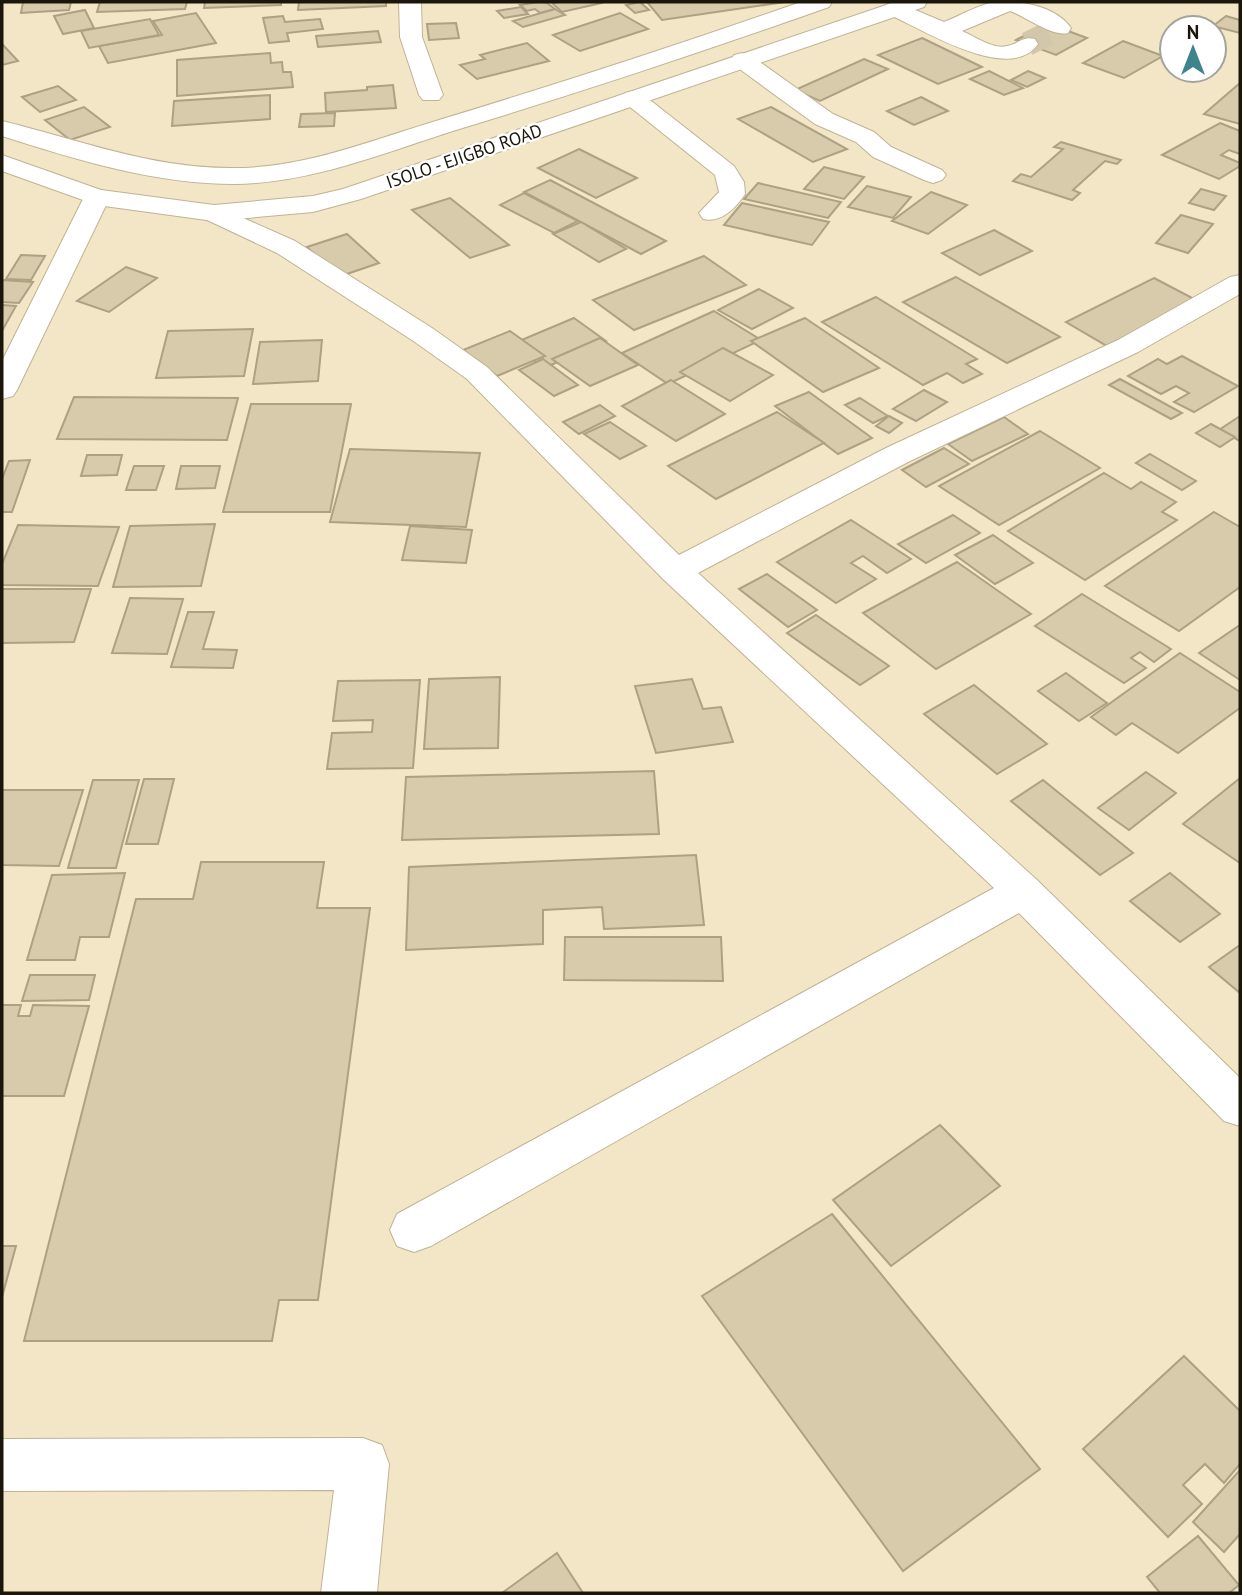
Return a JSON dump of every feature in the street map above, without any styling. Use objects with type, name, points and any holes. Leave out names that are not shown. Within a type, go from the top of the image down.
[{"type":"street","points":[[410,2],[411,37],[431,95]]},
{"type":"street","name":"ISOLO - EJIGBO ROAD","points":[[2,128],[138,166],[186,174],[237,177],[291,170],[345,158],[562,91],[821,2]]},
{"type":"street","points":[[942,31],[1009,2],[1042,16],[1060,28]]},
{"type":"street","points":[[906,5],[942,31],[989,51],[1005,55],[1015,53],[1027,44]]},
{"type":"street","name":"ISOLO - EJIGBO ROAD","points":[[2,163],[97,197],[214,213],[313,204],[906,5]]},
{"type":"street","points":[[742,60],[824,119],[864,137],[882,152],[933,176]]},
{"type":"street","points":[[634,98],[725,171],[732,183],[732,194],[712,213]]},
{"type":"street","points":[[2,390],[97,197]]},
{"type":"street","points":[[214,213],[286,247],[422,334],[477,373],[675,571],[1023,891],[1240,1107]]},
{"type":"street","points":[[675,571],[897,454],[1128,346],[1240,283]]},
{"type":"street","points":[[414,1230],[1023,891]]},
{"type":"street","points":[[2,1465],[363,1464],[349,1593]]},
{"type":"building","points":[[23,2],[71,2],[69,10],[21,13]]},
{"type":"building","points":[[100,2],[187,2],[185,9],[97,12]]},
{"type":"building","points":[[205,2],[281,2],[281,5],[204,8]]},
{"type":"building","points":[[299,2],[386,2],[386,6],[298,10]]},
{"type":"building","points":[[640,2],[649,10],[635,13],[626,5]]},
{"type":"building","points":[[647,2],[785,2],[662,20]]},
{"type":"building","points":[[547,3],[555,9],[540,13],[535,9],[527,11],[520,5]]},
{"type":"building","points":[[552,3],[602,3],[562,12]]},
{"type":"building","points":[[521,7],[528,14],[504,18],[497,11]]},
{"type":"building","points":[[555,9],[565,15],[523,27],[513,21]]},
{"type":"building","points":[[85,10],[94,28],[63,34],[54,16]]},
{"type":"building","points":[[196,13],[216,43],[108,63],[99,46],[162,35],[153,21]]},
{"type":"building","points":[[620,13],[648,29],[580,51],[553,35]]},
{"type":"building","points":[[283,16],[285,22],[320,19],[323,29],[287,33],[289,41],[269,43],[263,18]]},
{"type":"building","points":[[1228,17],[1240,20],[1240,33],[1228,30]]},
{"type":"building","points":[[150,19],[159,35],[89,48],[81,31]]},
{"type":"building","points":[[456,23],[459,38],[429,40],[427,24]]},
{"type":"building","points":[[1047,24],[1087,38],[1056,55],[1016,40]]},
{"type":"building","points":[[378,31],[381,42],[318,47],[316,36]]},
{"type":"building","points":[[922,38],[982,67],[938,84],[878,55]]},
{"type":"building","points":[[1123,41],[1158,54],[1158,59],[1124,78],[1083,63]]},
{"type":"building","points":[[527,43],[549,61],[477,79],[460,65],[485,59],[480,55]]},
{"type":"building","points":[[2,44],[18,61],[2,65]]},
{"type":"building","points":[[270,53],[271,63],[282,62],[283,72],[291,72],[293,87],[177,96],[177,60]]},
{"type":"building","points":[[864,59],[888,69],[820,101],[795,90]]},
{"type":"building","points":[[989,71],[1023,88],[1004,95],[970,79]]},
{"type":"building","points":[[1028,71],[1045,78],[1027,87],[1011,80]]},
{"type":"building","points":[[1240,83],[1240,124],[1204,114]]},
{"type":"building","points":[[393,85],[396,108],[326,112],[325,93]]},
{"type":"building","points":[[58,86],[76,100],[40,112],[22,97]]},
{"type":"building","points":[[270,95],[270,119],[172,126],[174,101]]},
{"type":"building","points":[[921,97],[948,111],[914,125],[887,111]]},
{"type":"building","points":[[84,107],[110,127],[70,140],[45,120]]},
{"type":"building","points":[[771,107],[847,149],[813,162],[738,119]]},
{"type":"building","points":[[335,113],[334,126],[299,127],[301,114]]},
{"type":"building","points":[[1220,123],[1240,131],[1240,154],[1229,150],[1221,155],[1240,163],[1240,166],[1219,179],[1162,155]]},
{"type":"building","points":[[1061,142],[1121,160],[1117,164],[1105,161],[1073,190],[1080,193],[1072,200],[1013,181],[1021,174],[1031,177],[1063,149],[1054,147]]},
{"type":"building","points":[[579,149],[637,178],[596,198],[538,168]]},
{"type":"building","points":[[824,167],[864,177],[844,199],[804,189]]},
{"type":"building","points":[[550,180],[666,241],[641,254],[524,192]]},
{"type":"building","points":[[758,183],[841,202],[828,218],[744,199]]},
{"type":"building","points":[[867,186],[911,197],[893,218],[848,207]]},
{"type":"building","points":[[1201,189],[1226,196],[1214,210],[1189,203]]},
{"type":"building","points":[[931,192],[967,205],[928,234],[892,221]]},
{"type":"building","points":[[524,193],[578,221],[554,233],[500,205]]},
{"type":"building","points":[[450,198],[509,245],[470,258],[412,210]]},
{"type":"building","points":[[742,203],[829,222],[812,245],[724,225]]},
{"type":"building","points":[[1181,215],[1213,224],[1188,253],[1156,243]]},
{"type":"building","points":[[581,222],[626,249],[599,262],[553,234]]},
{"type":"building","points":[[994,230],[1032,251],[980,275],[942,253]]},
{"type":"building","points":[[347,234],[379,263],[338,277],[307,247]]},
{"type":"building","points":[[21,255],[45,256],[31,280],[6,279]]},
{"type":"building","points":[[704,256],[746,285],[634,330],[593,300]]},
{"type":"building","points":[[126,267],[157,278],[109,312],[77,301]]},
{"type":"building","points":[[956,277],[1060,337],[1007,363],[903,302]]},
{"type":"building","points":[[1154,278],[1196,300],[1107,346],[1066,322]]},
{"type":"building","points":[[2,280],[33,282],[19,303],[2,302]]},
{"type":"building","points":[[759,289],[793,308],[752,329],[718,310]]},
{"type":"building","points":[[876,297],[977,359],[966,364],[982,374],[963,383],[947,373],[923,385],[822,322]]},
{"type":"building","points":[[2,305],[16,306],[2,331]]},
{"type":"building","points":[[714,311],[761,340],[668,384],[622,353]]},
{"type":"building","points":[[574,318],[606,341],[544,368],[512,344]]},
{"type":"building","points":[[805,318],[879,368],[823,392],[751,341]]},
{"type":"building","points":[[253,329],[244,376],[156,378],[168,331]]},
{"type":"building","points":[[510,331],[545,356],[497,376],[463,350]]},
{"type":"building","points":[[600,338],[638,365],[590,386],[552,359]]},
{"type":"building","points":[[322,340],[318,381],[253,384],[260,342]]},
{"type":"building","points":[[723,348],[773,375],[730,401],[680,372]]},
{"type":"building","points":[[1182,356],[1238,386],[1194,412],[1174,402],[1189,393],[1176,386],[1161,394],[1128,376],[1158,359],[1167,364]]},
{"type":"building","points":[[543,359],[578,385],[554,396],[519,370]]},
{"type":"building","points":[[1120,379],[1182,413],[1171,419],[1109,385]]},
{"type":"building","points":[[671,380],[725,414],[676,441],[622,406]]},
{"type":"building","points":[[924,390],[947,402],[916,421],[893,409]]},
{"type":"building","points":[[809,392],[872,438],[838,454],[775,406]]},
{"type":"building","points":[[74,397],[238,398],[227,440],[57,439]]},
{"type":"building","points":[[860,398],[888,416],[873,423],[845,405]]},
{"type":"building","points":[[251,404],[351,404],[330,512],[223,512]]},
{"type":"building","points":[[600,405],[615,416],[579,434],[563,422]]},
{"type":"building","points":[[777,412],[824,443],[716,499],[668,466]]},
{"type":"building","points":[[889,416],[902,423],[889,433],[876,426]]},
{"type":"building","points":[[1240,416],[1240,441],[1219,430]]},
{"type":"building","points":[[1004,417],[1028,434],[972,461],[948,444]]},
{"type":"building","points":[[610,422],[646,446],[620,459],[584,434]]},
{"type":"building","points":[[1211,424],[1235,437],[1220,447],[1196,433]]},
{"type":"building","points":[[1040,431],[1100,468],[999,525],[939,486]]},
{"type":"building","points":[[944,448],[969,464],[926,487],[902,470]]},
{"type":"building","points":[[350,449],[480,453],[466,527],[330,522]]},
{"type":"building","points":[[1150,454],[1196,481],[1182,490],[1136,463]]},
{"type":"building","points":[[87,455],[122,455],[117,475],[81,476]]},
{"type":"building","points":[[30,460],[12,512],[2,512],[2,479],[9,461]]},
{"type":"building","points":[[134,466],[164,466],[156,490],[126,490]]},
{"type":"building","points":[[181,466],[220,466],[215,488],[176,489]]},
{"type":"building","points":[[1104,473],[1131,489],[1141,482],[1176,502],[1162,512],[1177,520],[1085,580],[1008,531]]},
{"type":"building","points":[[1214,512],[1240,527],[1240,587],[1179,631],[1105,586]]},
{"type":"building","points":[[953,515],[980,533],[926,563],[898,544]]},
{"type":"building","points":[[851,520],[911,559],[887,573],[863,556],[851,563],[876,579],[836,603],[777,562]]},
{"type":"building","points":[[215,524],[201,586],[113,587],[130,526]]},
{"type":"building","points":[[18,525],[119,527],[98,586],[2,585],[2,564]]},
{"type":"building","points":[[410,526],[472,530],[466,563],[402,560]]},
{"type":"building","points":[[993,535],[1033,563],[995,584],[955,555]]},
{"type":"building","points":[[957,562],[1031,614],[936,669],[863,613]]},
{"type":"building","points":[[767,574],[817,610],[788,627],[739,589]]},
{"type":"building","points":[[2,589],[91,589],[74,642],[2,643]]},
{"type":"building","points":[[1082,594],[1171,649],[1154,662],[1140,652],[1131,658],[1146,668],[1124,683],[1035,626]]},
{"type":"building","points":[[130,598],[183,599],[167,654],[112,653]]},
{"type":"building","points":[[188,612],[214,612],[203,649],[237,650],[233,668],[171,667]]},
{"type":"building","points":[[816,615],[889,666],[860,685],[787,633]]},
{"type":"building","points":[[1240,625],[1240,680],[1199,653]]},
{"type":"building","points":[[1180,653],[1240,692],[1240,708],[1178,753],[1132,723],[1116,735],[1091,717]]},
{"type":"building","points":[[1066,673],[1107,703],[1079,721],[1038,691]]},
{"type":"building","points":[[500,677],[498,748],[424,749],[429,679]]},
{"type":"building","points":[[692,679],[703,709],[721,707],[733,742],[656,753],[635,686]]},
{"type":"building","points":[[420,680],[413,768],[327,769],[332,733],[372,732],[373,720],[333,721],[338,681]]},
{"type":"building","points":[[974,685],[1047,744],[997,774],[924,714]]},
{"type":"building","points":[[654,771],[659,834],[402,840],[406,777]]},
{"type":"building","points":[[1146,772],[1176,793],[1129,830],[1098,808]]},
{"type":"building","points":[[1240,778],[1240,863],[1183,824]]},
{"type":"building","points":[[144,779],[174,779],[158,844],[126,844]]},
{"type":"building","points":[[93,780],[139,780],[116,868],[68,868]]},
{"type":"building","points":[[1043,780],[1133,853],[1100,875],[1011,801]]},
{"type":"building","points":[[2,790],[83,790],[59,866],[2,865]]},
{"type":"building","points":[[696,855],[704,925],[604,929],[602,907],[543,910],[543,944],[406,950],[409,867]]},
{"type":"building","points":[[201,862],[324,862],[317,908],[370,908],[318,1300],[279,1300],[272,1341],[24,1341],[136,899],[193,899]]},
{"type":"building","points":[[125,873],[109,937],[80,937],[75,960],[27,960],[52,875]]},
{"type":"building","points":[[1170,873],[1220,914],[1180,942],[1130,901]]},
{"type":"building","points":[[565,937],[721,937],[723,981],[564,980]]},
{"type":"building","points":[[1240,945],[1240,993],[1209,967]]},
{"type":"building","points":[[30,975],[95,975],[89,1000],[22,1001]]},
{"type":"building","points":[[2,1005],[21,1005],[18,1016],[30,1016],[33,1005],[89,1006],[64,1096],[2,1096]]},
{"type":"building","points":[[940,1125],[1000,1186],[891,1266],[833,1200]]},
{"type":"building","points":[[832,1214],[1040,1469],[903,1571],[702,1296]]},
{"type":"building","points":[[2,1246],[16,1246],[2,1297]]},
{"type":"building","points":[[1184,1356],[1240,1411],[1240,1464],[1224,1483],[1205,1464],[1183,1485],[1202,1504],[1168,1537],[1083,1449]]},
{"type":"building","points":[[1240,1470],[1240,1534],[1224,1552],[1193,1522]]},
{"type":"building","points":[[1198,1536],[1239,1585],[1229,1593],[1160,1593],[1147,1577]]},
{"type":"building","points":[[557,1553],[583,1593],[502,1593]]},
{"type":"tunnel","points":[[1027,44],[1060,28]]}]
